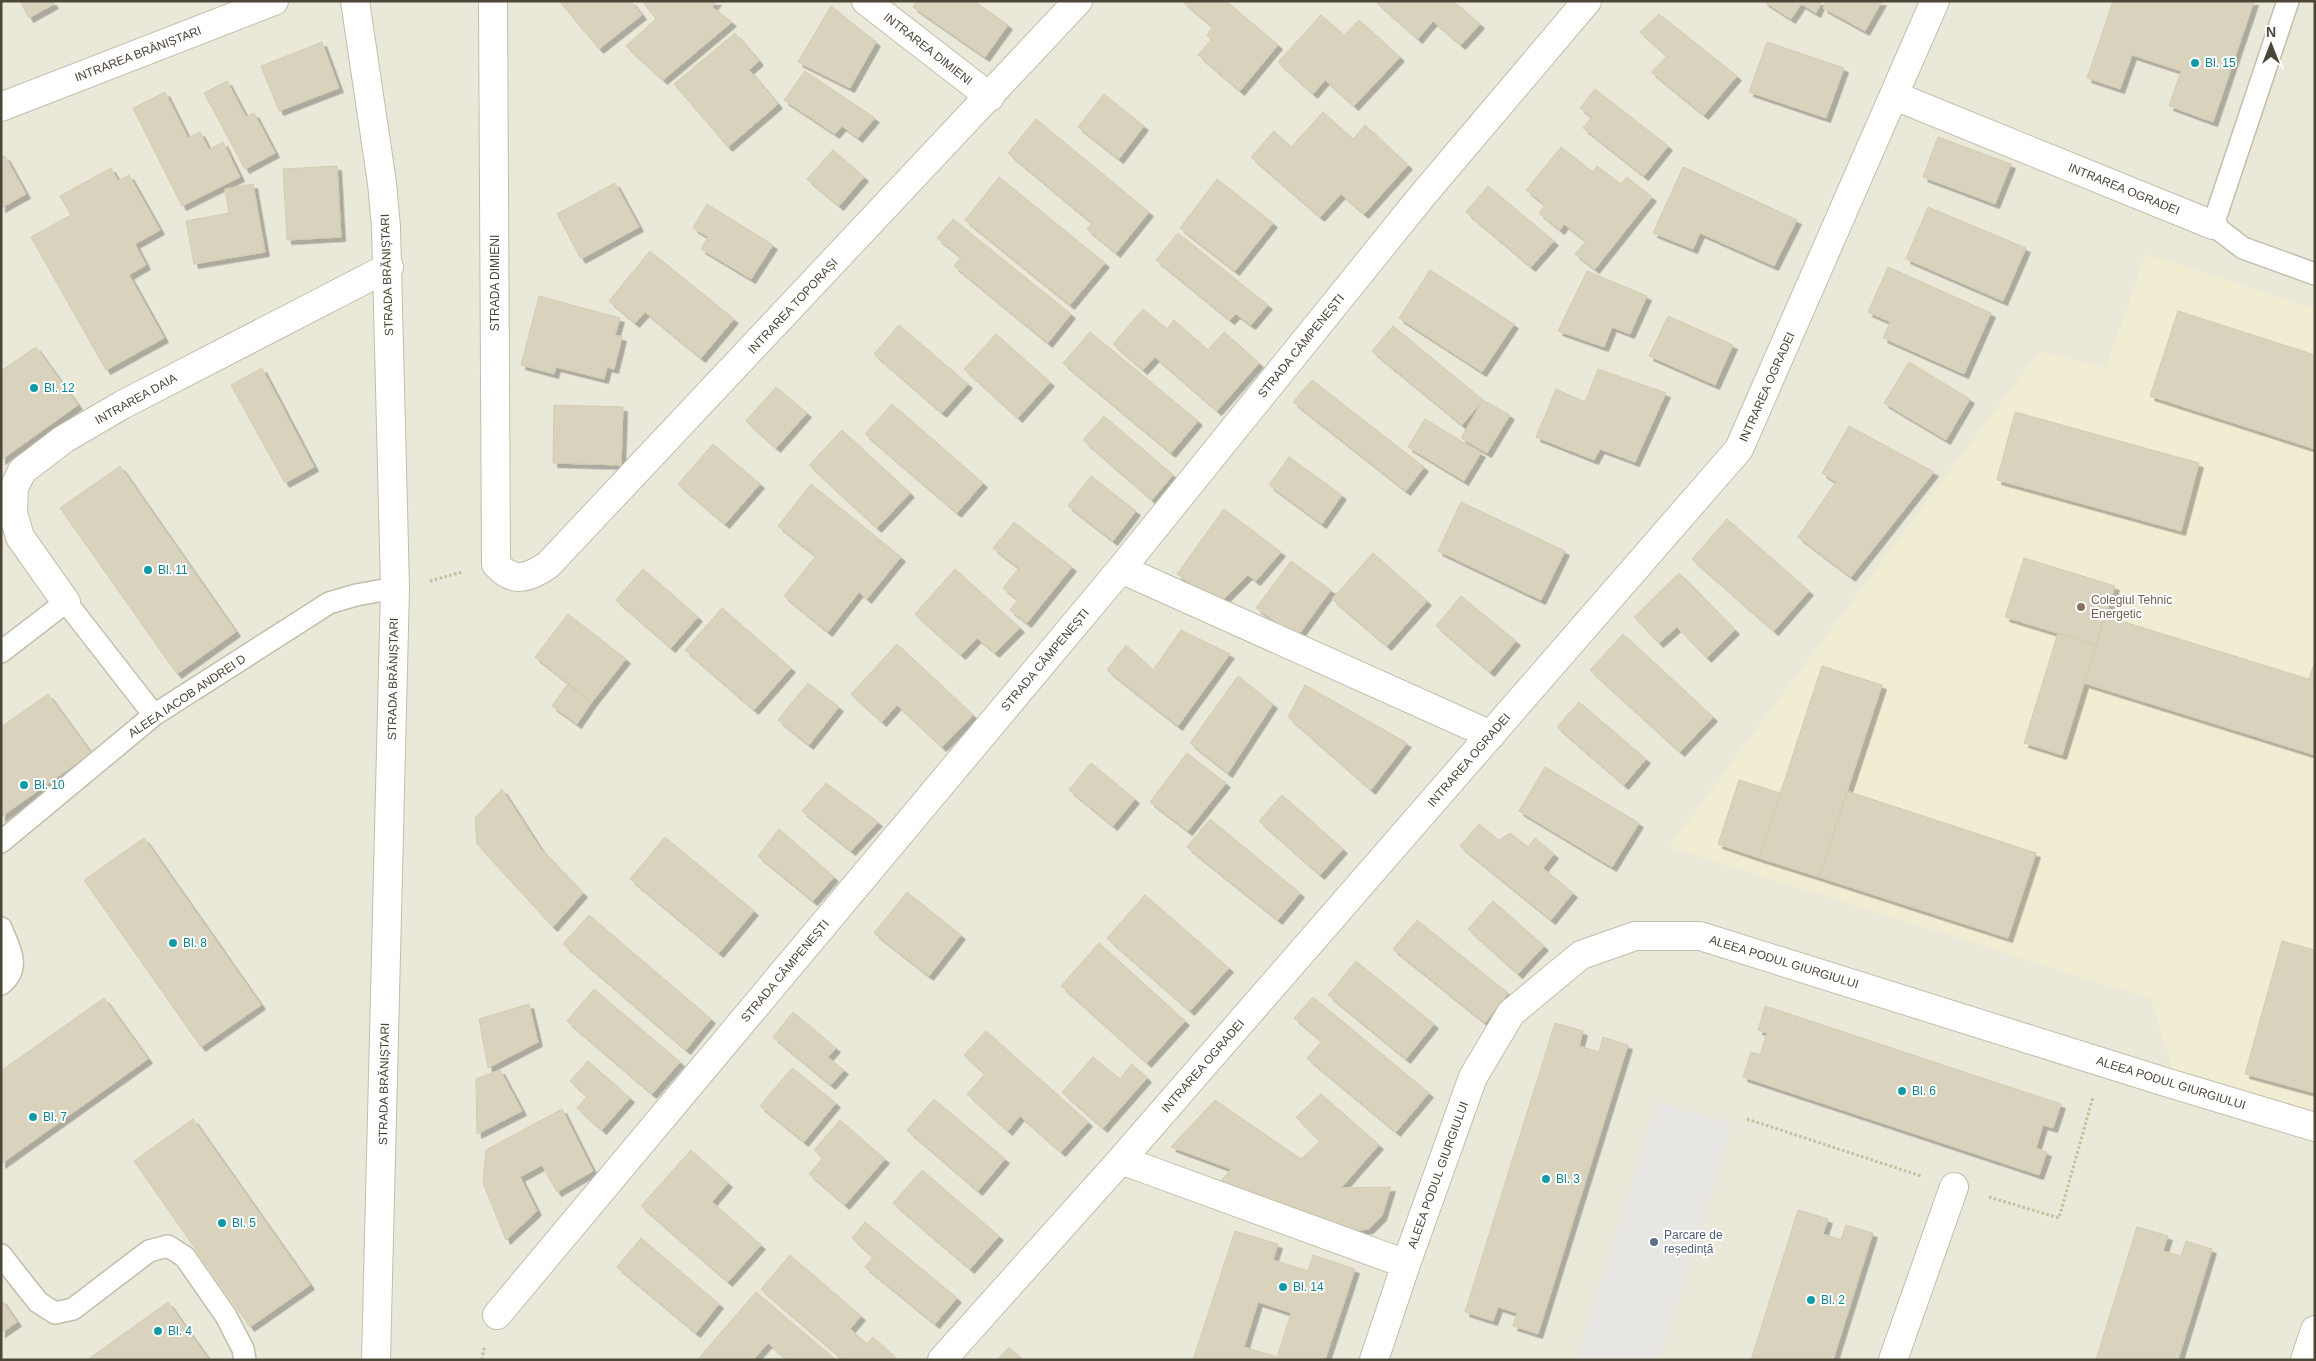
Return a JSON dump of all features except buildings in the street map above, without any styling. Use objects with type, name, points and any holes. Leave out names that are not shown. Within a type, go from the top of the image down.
[{"type":"street","name":"INTRAREA BRĂNIȘTARI","points":[[1,107],[274,1]]},
{"type":"street","name":"STRADA BRĂNIȘTARI","points":[[355,1],[382,184],[389,268],[395,588],[376,1360]]},
{"type":"street","name":"STRADA DIMIENI","points":[[493,1],[496,564]]},
{"type":"street","name":"INTRAREA DIMIENI","points":[[866,1],[990,97]]},
{"type":"street","name":"INTRAREA TOPORAȘI","points":[[496,564],[504,574],[520,577],[534,574],[548,565],[990,97],[1078,1]]},
{"type":"street","name":"STRADA CÂMPENEȘTI","points":[[497,1315],[1121,569],[1422,196],[1587,1]]},
{"type":"street","name":"INTRAREA OGRADEI","points":[[942,1360],[1121,1160],[1739,449],[1935,1]]},
{"type":"street","name":"INTRAREA OGRADEI","points":[[1895,96],[2213,225]]},
{"type":"street","name":"INTRAREA DAIA","points":[[66,602],[20,537],[13,513],[14,488],[22,471],[64,439],[122,404],[389,268]]},
{"type":"street","points":[[1121,569],[1491,735]]},
{"type":"street","name":"ALEEA PODUL GIURGIULUI","points":[[1374,1360],[1473,1077],[1511,1013],[1581,955],[1635,936],[1700,936],[2315,1127]]},
{"type":"street","points":[[1121,1160],[1406,1264]]},
{"type":"street","points":[[1893,1360],[1954,1187]]},
{"type":"street","points":[[2305,1360],[2315,1330]]},
{"type":"lane","points":[[2288,1],[2213,225],[2243,248],[2314,274]]},
{"type":"lane","name":"ALEEA IACOB ANDREI D","points":[[1,842],[154,715],[329,603],[356,594],[395,588]]},
{"type":"lane","points":[[1,652],[66,602],[154,715]]},
{"type":"lane","points":[[1,984],[9,977],[14,959],[2,931]]},
{"type":"lane","points":[[1,1254],[38,1302],[55,1313],[73,1309],[149,1251],[168,1246],[185,1257],[226,1316],[243,1348],[245,1360]]},
{"type":"shaded area","points":[[1,1],[2315,1],[2315,1360],[1,1360]]},
{"type":"shaded area","name":"Colegiul Tehnic Energetic","points":[[2146,254],[2315,309],[2315,1128],[2178,1089],[2151,999],[1669,847],[2039,351],[2106,368]]},
{"type":"shaded area","name":"Parcare de reședință","points":[[1657,1101],[1732,1125],[1659,1360],[1576,1360]]},
{"type":"place","name":"Bl. 15","points":[[2195,63]]},
{"type":"place","name":"Bl. 12","points":[[34,388]]},
{"type":"place","name":"Bl. 11","points":[[148,570]]},
{"type":"place","name":"Colegiul Tehnic Energetic","points":[[2081,607]]},
{"type":"place","name":"Bl. 10","points":[[24,785]]},
{"type":"place","name":"Bl. 8","points":[[173,943]]},
{"type":"place","name":"Bl. 6","points":[[1902,1091]]},
{"type":"place","name":"Bl. 7","points":[[33,1117]]},
{"type":"place","name":"Bl. 3","points":[[1546,1179]]},
{"type":"place","name":"Bl. 5","points":[[222,1223]]},
{"type":"place","name":"Parcare de reședință","points":[[1654,1242]]},
{"type":"place","name":"Bl. 14","points":[[1283,1287]]},
{"type":"place","name":"Bl. 2","points":[[1811,1300]]},
{"type":"place","name":"Bl. 4","points":[[158,1331]]}]
